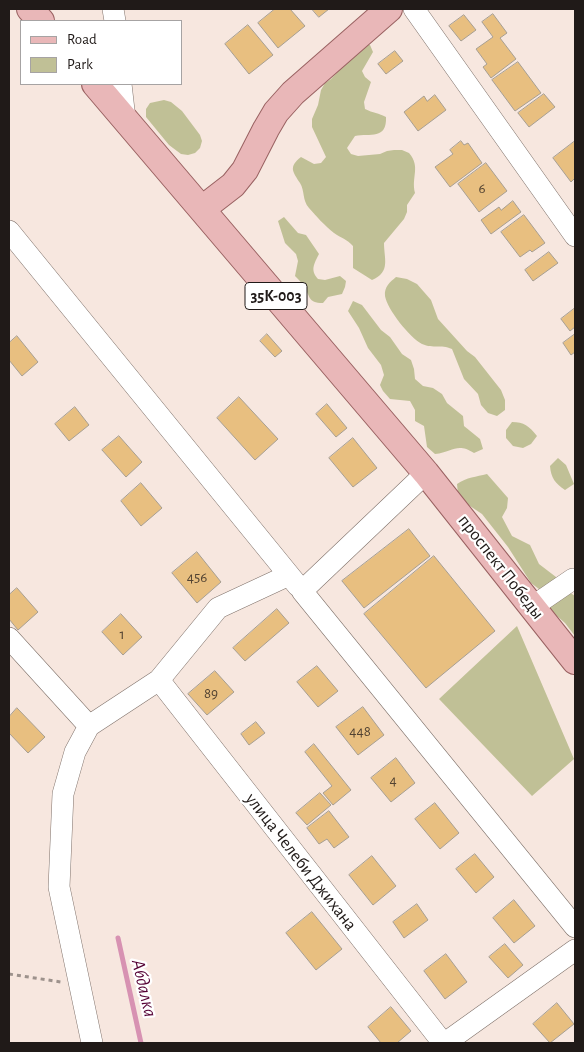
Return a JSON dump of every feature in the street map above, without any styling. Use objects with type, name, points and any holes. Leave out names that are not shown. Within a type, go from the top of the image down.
[{"type":"main road","points":[[30,9],[40,20]]},
{"type":"main road","points":[[202,209],[233,185],[245,170],[276,112],[293,93],[389,9]]},
{"type":"main road","name":"35К-003","points":[[96,85],[426,474]]},
{"type":"main road","name":"проспект Победы","points":[[426,474],[575,661]]},
{"type":"street","points":[[414,9],[575,236]]},
{"type":"street","points":[[122,85],[125,119]]},
{"type":"street","points":[[9,231],[575,927]]},
{"type":"street","points":[[302,591],[426,474]]},
{"type":"street","points":[[92,1043],[59,887],[63,794],[75,752],[89,726],[159,680],[218,608],[288,575]]},
{"type":"street","points":[[532,607],[573,579]]},
{"type":"street","points":[[9,638],[89,726]]},
{"type":"street","name":"улица Челеби Джихана","points":[[159,680],[444,1043]]},
{"type":"street","points":[[444,1043],[575,950]]},
{"type":"path","points":[[9,974],[79,985]]},
{"type":"green space","points":[[363,45],[370,45],[373,52],[362,71],[371,82],[364,102],[365,109],[386,117],[386,124],[384,129],[377,134],[355,136],[347,148],[351,154],[358,156],[402,150],[409,153],[413,158],[415,168],[415,193],[407,205],[404,219],[384,243],[384,269],[378,277],[372,280],[353,268],[353,246],[331,230],[307,205],[302,186],[293,170],[294,164],[301,157],[314,164],[321,163],[326,157],[312,127],[312,119],[318,105],[321,90],[325,83]]},
{"type":"green space","points":[[164,100],[171,102],[182,111],[200,135],[202,141],[200,148],[195,153],[181,154],[169,145],[146,117],[146,109],[150,103]]},
{"type":"green space","points":[[284,217],[298,233],[306,235],[319,254],[313,270],[318,279],[325,280],[340,276],[346,281],[342,294],[328,297],[323,303],[314,302],[310,298],[303,285],[295,276],[298,261],[296,254],[285,243],[278,221]]},
{"type":"green space","points":[[396,277],[407,279],[417,284],[431,300],[438,319],[467,351],[475,357],[501,390],[505,400],[505,410],[497,416],[488,413],[481,405],[478,394],[464,379],[452,349],[422,344],[411,336],[400,323],[385,296],[386,287]]},
{"type":"green space","points":[[353,301],[362,305],[402,354],[411,360],[415,379],[423,386],[433,388],[442,394],[447,403],[463,416],[464,426],[480,439],[483,449],[474,453],[459,448],[435,454],[427,447],[424,426],[415,421],[415,410],[410,401],[390,399],[383,391],[380,385],[384,375],[381,365],[368,348],[359,328],[348,311]]},
{"type":"green space","points":[[512,422],[529,427],[537,436],[531,444],[523,448],[513,446],[506,438],[506,430]]},
{"type":"green space","points":[[558,458],[566,465],[574,484],[565,490],[554,480],[551,474],[550,466]]},
{"type":"green space","points":[[487,474],[508,498],[507,508],[502,517],[512,536],[530,545],[539,564],[556,577],[560,586],[575,596],[575,636],[565,623],[549,609],[539,589],[531,583],[508,547],[482,514],[464,502],[458,494],[457,484]]},
{"type":"green space","points":[[517,626],[574,759],[532,796],[439,699]]},
{"type":"building","points":[[275,9],[290,9],[305,26],[278,48],[258,23]]},
{"type":"building","points":[[312,9],[329,9],[319,17]]},
{"type":"building","points":[[493,14],[507,33],[500,38],[516,59],[491,78],[483,67],[487,64],[476,49],[493,37],[482,22]]},
{"type":"building","points":[[464,15],[476,30],[461,41],[449,26]]},
{"type":"building","points":[[248,25],[273,55],[249,74],[225,44]]},
{"type":"building","points":[[395,51],[403,61],[386,74],[378,64]]},
{"type":"building","points":[[518,62],[541,93],[515,111],[492,80]]},
{"type":"building","points":[[544,94],[555,107],[529,127],[518,113]]},
{"type":"building","points":[[435,95],[446,110],[418,131],[404,112],[424,96],[427,101]]},
{"type":"building","points":[[461,141],[464,145],[468,143],[482,163],[450,187],[435,167],[453,154],[450,150]]},
{"type":"building","points":[[575,141],[575,178],[571,182],[553,158]]},
{"type":"building","points":[[486,163],[507,191],[479,212],[458,184]]},
{"type":"building","points":[[513,201],[521,212],[491,234],[481,220],[499,207],[501,210]]},
{"type":"building","points":[[524,215],[545,243],[532,252],[530,250],[520,257],[501,232]]},
{"type":"building","points":[[549,252],[558,263],[533,281],[525,270]]},
{"type":"building","points":[[575,308],[575,327],[570,331],[561,319]]},
{"type":"building","points":[[267,334],[282,351],[275,357],[260,341]]},
{"type":"building","points":[[575,334],[575,352],[571,355],[563,343]]},
{"type":"building","points":[[17,336],[38,362],[22,376],[9,360],[9,343]]},
{"type":"building","points":[[239,397],[278,439],[255,460],[217,418]]},
{"type":"building","points":[[327,404],[347,428],[336,437],[316,414]]},
{"type":"building","points":[[75,407],[89,425],[69,441],[55,424]]},
{"type":"building","points":[[119,436],[142,462],[126,477],[102,450]]},
{"type":"building","points":[[353,438],[377,468],[353,487],[329,458]]},
{"type":"building","points":[[141,483],[162,508],[141,526],[121,501]]},
{"type":"building","points":[[409,529],[430,556],[364,608],[342,581]]},
{"type":"building","points":[[197,552],[221,582],[197,603],[172,573]]},
{"type":"building","points":[[434,556],[495,631],[426,688],[364,614]]},
{"type":"building","points":[[17,588],[38,612],[18,630],[9,619],[9,595]]},
{"type":"building","points":[[277,609],[289,623],[245,661],[233,648]]},
{"type":"building","points":[[121,614],[142,637],[123,655],[102,632]]},
{"type":"building","points":[[317,666],[338,691],[318,707],[297,682]]},
{"type":"building","points":[[215,671],[234,692],[207,715],[188,694]]},
{"type":"building","points":[[363,707],[384,735],[358,755],[336,727]]},
{"type":"building","points":[[17,708],[45,737],[28,753],[9,733],[9,717]]},
{"type":"building","points":[[256,722],[265,733],[249,745],[241,734]]},
{"type":"building","points":[[314,744],[351,790],[333,805],[323,793],[332,786],[305,752]]},
{"type":"building","points":[[396,758],[415,783],[391,802],[371,778]]},
{"type":"building","points":[[320,793],[331,805],[307,825],[296,813]]},
{"type":"building","points":[[435,803],[459,833],[440,849],[415,819]]},
{"type":"building","points":[[329,811],[349,837],[334,848],[327,839],[319,844],[307,828]]},
{"type":"building","points":[[475,854],[494,877],[476,893],[456,869]]},
{"type":"building","points":[[372,856],[396,886],[373,905],[349,875]]},
{"type":"building","points":[[514,900],[535,926],[514,943],[493,918]]},
{"type":"building","points":[[417,904],[428,920],[404,938],[393,922]]},
{"type":"building","points":[[312,912],[342,949],[316,970],[286,933]]},
{"type":"building","points":[[505,944],[523,965],[508,978],[489,957]]},
{"type":"building","points":[[446,954],[467,982],[445,999],[424,971]]},
{"type":"building","points":[[557,1003],[574,1024],[550,1043],[533,1024]]},
{"type":"building","points":[[391,1007],[411,1031],[397,1043],[381,1043],[368,1027]]},
{"type":"waterway","name":"Абдалка","points":[[118,938],[141,1043]]}]
